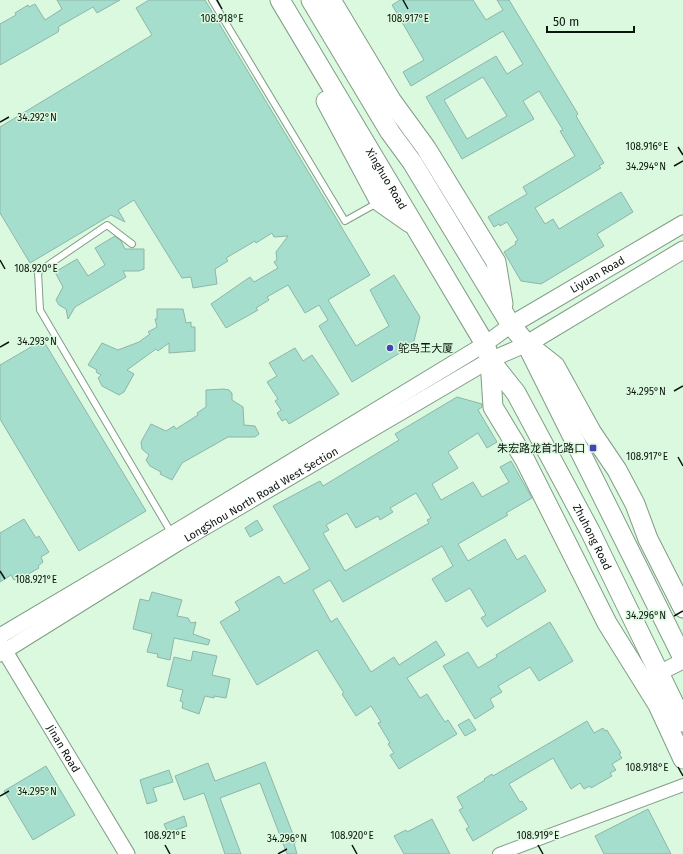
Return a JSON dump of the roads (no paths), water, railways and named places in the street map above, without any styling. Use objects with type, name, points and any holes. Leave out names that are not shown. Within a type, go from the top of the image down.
[{"type":"main road","points":[[266,0],[325,99],[380,202],[415,227]]},
{"type":"main road","name":"Xinghuo Road","points":[[280,0],[415,227],[487,352]]},
{"type":"main road","points":[[311,0],[390,132],[412,162],[507,319],[527,344],[683,659]]},
{"type":"main road","points":[[331,0],[390,100],[426,148],[496,262],[507,319]]},
{"type":"main road","points":[[364,88],[412,131]]},
{"type":"main road","name":"Liyuan Road","points":[[507,319],[683,224]]},
{"type":"main road","points":[[527,344],[683,250]]},
{"type":"main road","points":[[527,344],[555,366],[592,433],[617,470],[635,504],[648,539],[683,608]]},
{"type":"main road","points":[[487,352],[492,407],[525,460],[607,623],[658,705],[683,759]]},
{"type":"main road","name":"Zhuhong Road","points":[[487,352],[516,393],[590,531],[681,718]]},
{"type":"main road","points":[[636,670],[681,718]]},
{"type":"street","name":"LongShou North Road West Section","points":[[487,352],[507,319]]},
{"type":"street","name":"LongShou North Road West Section","points":[[2,649],[175,539],[487,352],[527,344]]},
{"type":"street","name":"LongShou North Road West Section","points":[[0,636],[175,539]]},
{"type":"street","name":"Jinan Road","points":[[2,649],[127,854]]},
{"type":"street","points":[[658,673],[683,659]]},
{"type":"street","points":[[499,854],[683,784]]},
{"type":"lane","points":[[212,0],[345,221],[380,202]]},
{"type":"lane","points":[[132,244],[107,225],[38,272],[40,310],[175,539]]},
{"type":"place","name":"鸵鸟王大厦","points":[[390,348]]},
{"type":"place","name":"朱宏路龙首北路口","points":[[593,448]]}]
